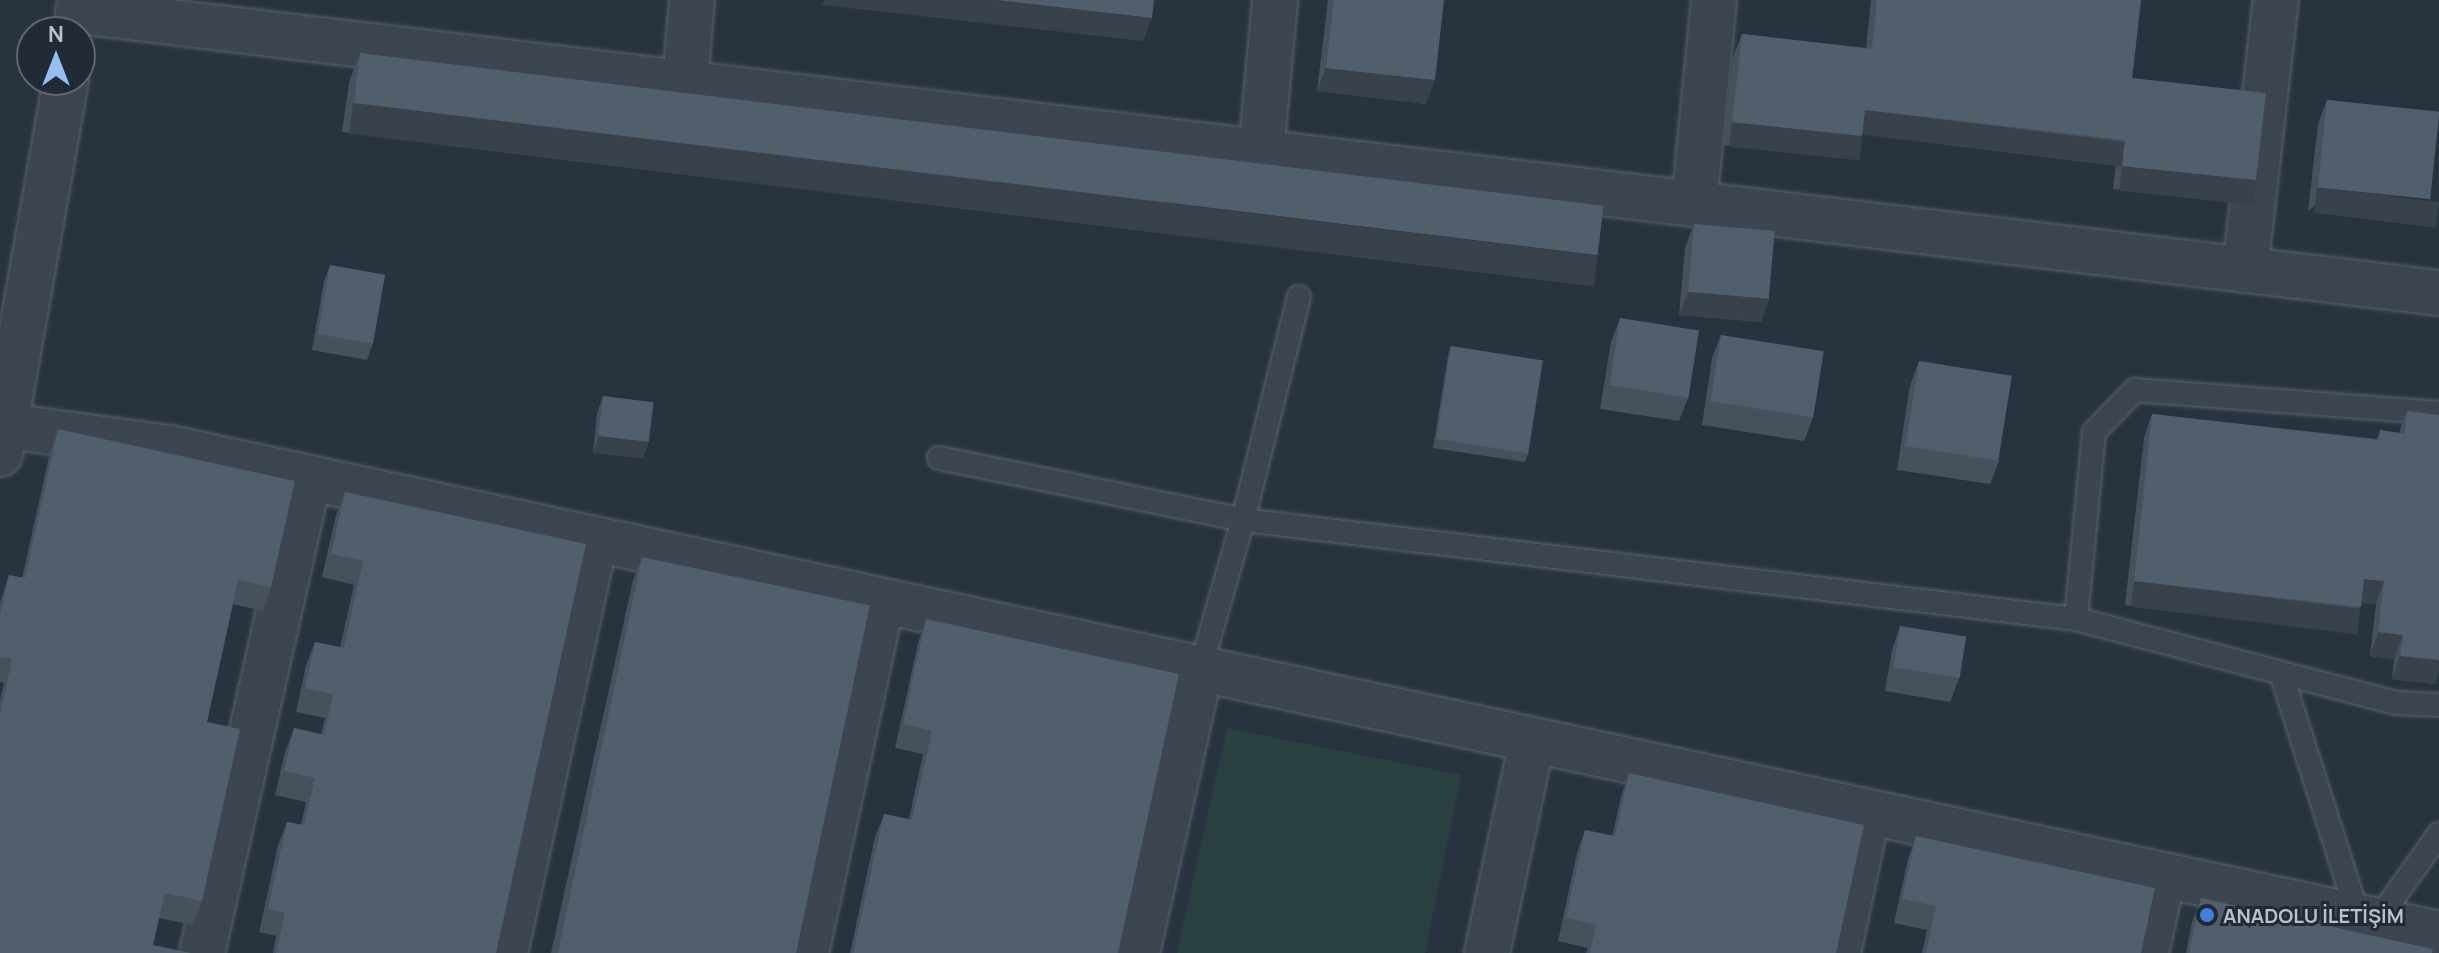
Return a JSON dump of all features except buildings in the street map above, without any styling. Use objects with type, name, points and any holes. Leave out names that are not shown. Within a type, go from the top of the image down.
[{"type":"street","points":[[685,83],[692,0]]},
{"type":"street","points":[[1261,152],[1275,0]]},
{"type":"street","points":[[1694,204],[1714,0]]},
{"type":"street","points":[[2245,270],[2276,0]]},
{"type":"street","points":[[77,14],[685,83],[2439,293]]},
{"type":"street","points":[[63,96],[2,435],[170,448],[2439,934]]},
{"type":"street","points":[[202,953],[309,478]]},
{"type":"street","points":[[505,953],[595,540]]},
{"type":"street","points":[[806,953],[882,602]]},
{"type":"street","points":[[1137,953],[1200,670]]},
{"type":"street","points":[[1487,953],[1532,741]]},
{"type":"street","points":[[1838,953],[1868,812]]},
{"type":"street","points":[[2146,953],[2163,876]]},
{"type":"lane","points":[[1200,670],[1243,520],[1299,297]]},
{"type":"lane","points":[[2076,619],[2094,432],[2135,390],[2439,413]]},
{"type":"lane","points":[[939,458],[1243,520],[2076,619],[2396,703],[2439,705]]},
{"type":"lane","points":[[2281,673],[2367,918]]},
{"type":"lane","points":[[2367,918],[2439,834]]},
{"type":"green space","points":[[1227,728],[1461,775],[1425,953],[1177,953]]},
{"type":"place","name":"ANADOLU İLETİŞİM","points":[[2207,915]]}]
